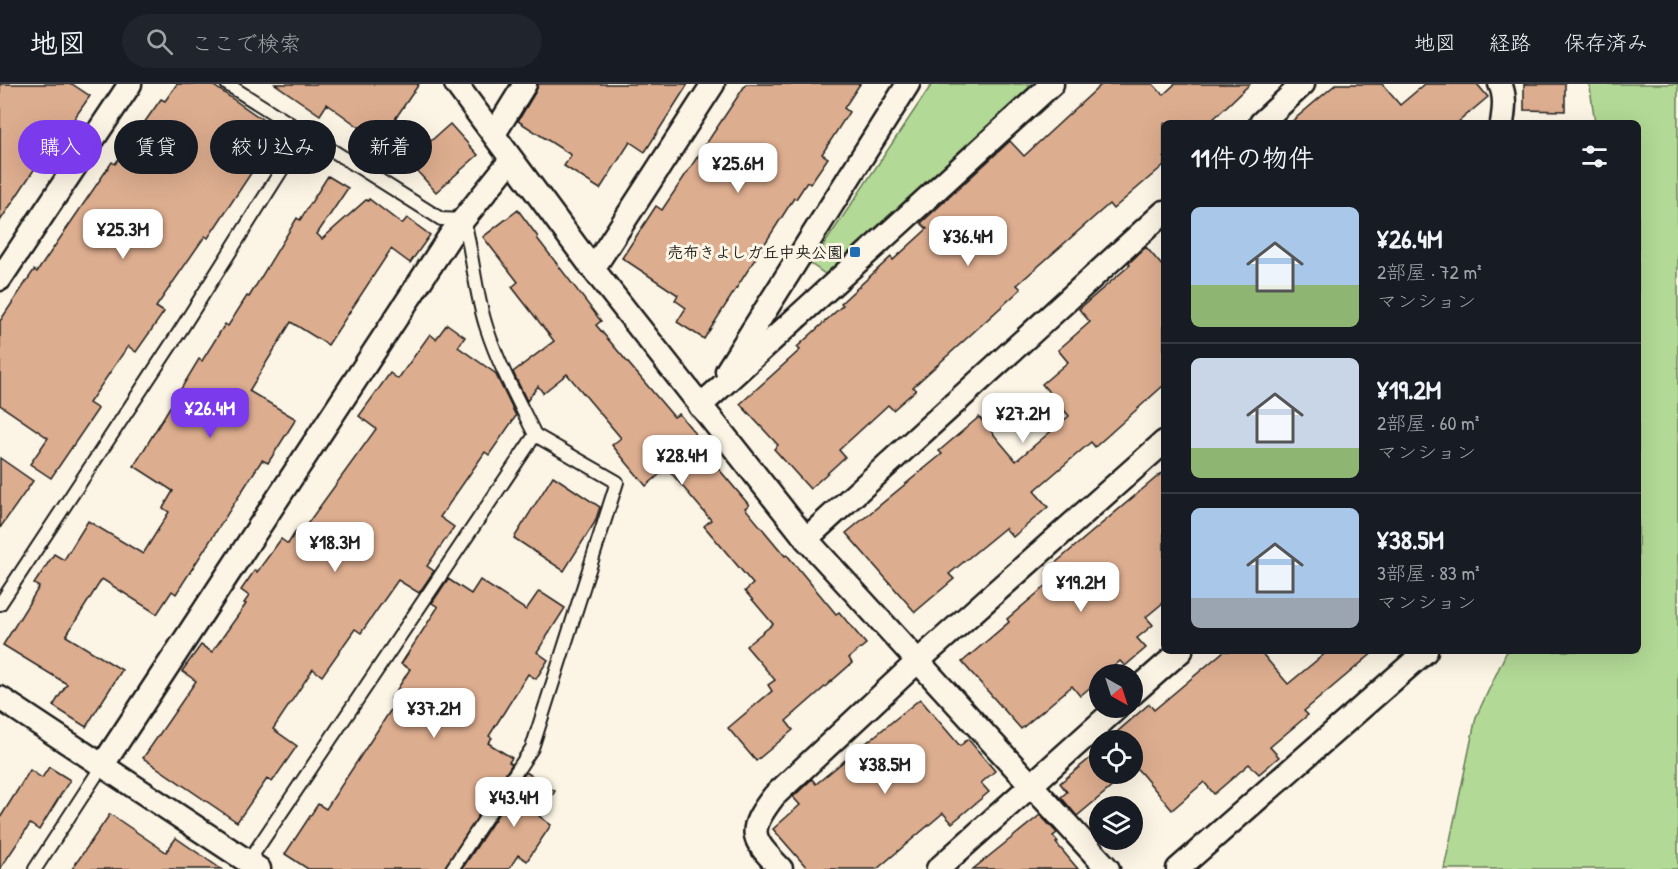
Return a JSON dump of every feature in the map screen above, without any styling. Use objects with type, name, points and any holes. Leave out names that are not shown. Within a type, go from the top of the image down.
[{"type":"street","points":[[0,279],[130,84]]},
{"type":"street","points":[[456,84],[593,269],[706,400],[806,539],[1108,869]]},
{"type":"street","points":[[494,134],[525,84]]},
{"type":"street","points":[[593,269],[713,84]]},
{"type":"street","points":[[706,400],[908,84]]},
{"type":"street","points":[[706,400],[1052,84]]},
{"type":"street","points":[[1264,120],[1304,84]]},
{"type":"street","points":[[1500,84],[1503,91],[1502,120]]},
{"type":"street","points":[[102,766],[450,236],[511,160]]},
{"type":"street","points":[[806,539],[1161,215]]},
{"type":"street","points":[[781,869],[761,848],[755,835],[757,820],[774,796],[917,662],[1161,445]]},
{"type":"street","points":[[1143,684],[1178,654]]},
{"type":"street","points":[[1178,869],[1423,654]]},
{"type":"street","points":[[0,698],[250,867]]},
{"type":"street","points":[[938,869],[1106,718]]},
{"type":"lane","points":[[227,84],[284,120]]},
{"type":"lane","points":[[336,153],[441,219],[464,220],[471,248],[477,294],[487,328],[501,365],[535,435],[617,482],[532,748],[452,869]]},
{"type":"lane","points":[[0,604],[180,332],[279,174]]},
{"type":"lane","points":[[250,867],[535,435]]},
{"type":"lane","points":[[34,869],[102,766]]},
{"type":"green space","points":[[932,84],[1033,84],[825,274],[811,264]]},
{"type":"green space","points":[[1588,84],[1678,84],[1678,869],[1444,869],[1476,717],[1506,654],[1641,654],[1641,120],[1595,120]]},
{"type":"building","points":[[0,84],[72,84],[90,96],[73,120],[18,120],[18,174],[31,174],[0,221]]},
{"type":"building","points":[[177,84],[211,84],[263,120],[210,120],[210,174],[250,174],[208,238],[205,236],[156,307],[164,312],[136,352],[128,346],[89,403],[98,409],[51,478],[30,464],[48,438],[0,405],[0,321],[34,270],[37,272],[112,162],[114,174],[198,174],[198,120],[146,120],[161,99],[165,101]]},
{"type":"building","points":[[275,84],[419,84],[394,120],[349,120],[327,104],[320,115]]},
{"type":"building","points":[[538,84],[688,84],[645,152],[630,142],[600,189],[564,166],[571,155],[518,121]]},
{"type":"building","points":[[746,84],[860,84],[844,108],[849,112],[822,154],[828,158],[810,184],[807,182],[796,199],[794,198],[704,339],[677,322],[686,308],[675,300],[678,295],[622,258],[656,206],[662,210]]},
{"type":"building","points":[[1102,84],[1153,84],[1163,95],[1175,84],[1250,84],[1212,120],[1161,120],[1161,168],[1113,209],[1109,204],[1017,285],[1021,289],[913,387],[916,390],[893,410],[888,405],[839,450],[845,457],[810,489],[774,449],[778,445],[740,404],[800,350],[797,347],[843,305],[841,303],[891,257],[893,260],[927,229],[921,223],[1010,141],[1024,156]]},
{"type":"building","points":[[1336,84],[1382,84],[1400,105],[1425,84],[1477,84],[1488,97],[1461,120],[1294,120]]},
{"type":"building","points":[[1524,84],[1565,84],[1565,111],[1524,110]]},
{"type":"building","points":[[450,124],[478,155],[436,192],[420,174],[432,174],[432,140]]},
{"type":"building","points":[[328,176],[348,188],[317,234],[322,239],[369,199],[402,224],[407,218],[430,235],[410,263],[391,249],[328,345],[291,322],[249,391],[296,419],[268,463],[262,460],[176,594],[172,591],[157,614],[102,579],[66,636],[122,670],[86,727],[53,706],[67,684],[3,645],[39,587],[34,584],[54,554],[64,560],[88,521],[143,554],[169,512],[163,508],[173,491],[134,466],[199,359],[202,361],[225,324],[228,326],[247,296],[249,297],[297,218],[300,220]]},
{"type":"building","points":[[518,210],[601,321],[596,325],[674,417],[679,414],[695,433],[691,436],[749,505],[745,508],[836,614],[839,612],[866,644],[849,658],[852,663],[786,721],[793,730],[756,761],[728,728],[772,691],[768,685],[775,680],[746,646],[773,624],[745,591],[753,584],[704,526],[711,520],[667,468],[646,486],[612,445],[621,438],[567,374],[543,393],[538,386],[527,401],[513,372],[554,341],[512,287],[518,282],[483,237]]},
{"type":"building","points":[[1146,247],[1161,264],[1161,388],[1095,447],[1091,442],[1034,491],[1048,507],[1013,537],[1005,528],[949,574],[954,579],[915,612],[846,533],[942,454],[939,451],[979,417],[1016,461],[1069,416],[1042,384],[1068,362],[1058,350],[1090,322],[1079,309],[1130,265],[1129,263]]},
{"type":"building","points":[[447,324],[465,337],[458,347],[495,373],[516,416],[489,455],[485,452],[440,517],[454,527],[427,566],[434,571],[419,593],[398,580],[361,633],[355,629],[322,676],[313,669],[273,729],[297,746],[272,782],[267,779],[237,822],[143,758],[196,681],[182,671],[201,645],[212,652],[246,604],[244,603],[249,596],[241,590],[255,570],[257,572],[281,539],[288,544],[296,531],[300,534],[376,429],[359,416],[390,373],[398,379],[430,334],[436,339]]},
{"type":"building","points":[[0,458],[33,481],[0,528]]},
{"type":"building","points":[[1161,474],[1161,604],[1146,617],[1153,625],[1137,638],[1146,648],[1127,664],[1120,661],[1117,664],[1089,664],[1089,688],[1080,696],[1072,686],[1021,729],[962,662],[1054,579],[1047,570]]},
{"type":"building","points":[[553,476],[600,507],[595,522],[564,571],[514,538]]},
{"type":"building","points":[[448,579],[471,594],[480,580],[526,610],[539,591],[565,608],[537,652],[548,660],[536,679],[528,674],[489,736],[492,738],[488,743],[512,758],[509,762],[512,764],[444,869],[308,869],[285,854],[318,804],[326,809],[396,702],[391,699],[410,669],[401,664],[438,607],[432,603]]},
{"type":"building","points":[[1220,654],[1263,654],[1288,684],[1324,654],[1371,654],[1304,711],[1308,715],[1270,747],[1279,757],[1259,774],[1249,764],[1214,794],[1204,782],[1172,810],[1143,775],[1143,730],[1119,730],[1133,718],[1143,718],[1143,709],[1149,704],[1154,710]]},
{"type":"building","points":[[920,699],[960,746],[968,739],[995,771],[981,783],[989,792],[952,823],[943,813],[877,869],[808,869],[773,829],[800,805],[793,797],[812,779],[816,784]]},
{"type":"building","points":[[1089,759],[1089,784],[1115,784],[1101,796],[1089,796],[1089,806],[1077,816],[1061,797],[1067,792],[1060,783]]},
{"type":"building","points":[[49,767],[70,780],[39,830],[30,824],[0,869],[0,818],[30,770],[42,778]]},
{"type":"building","points":[[526,772],[555,791],[539,816],[551,825],[527,861],[518,855],[509,869],[462,869]]},
{"type":"building","points":[[110,814],[166,852],[176,838],[221,869],[72,869]]},
{"type":"building","points":[[1040,815],[1057,833],[1053,836],[1058,842],[1056,843],[1078,869],[973,869]]},
{"type":"place","name":"売布きよしガ丘中央公園","points":[[855,252]]}]
